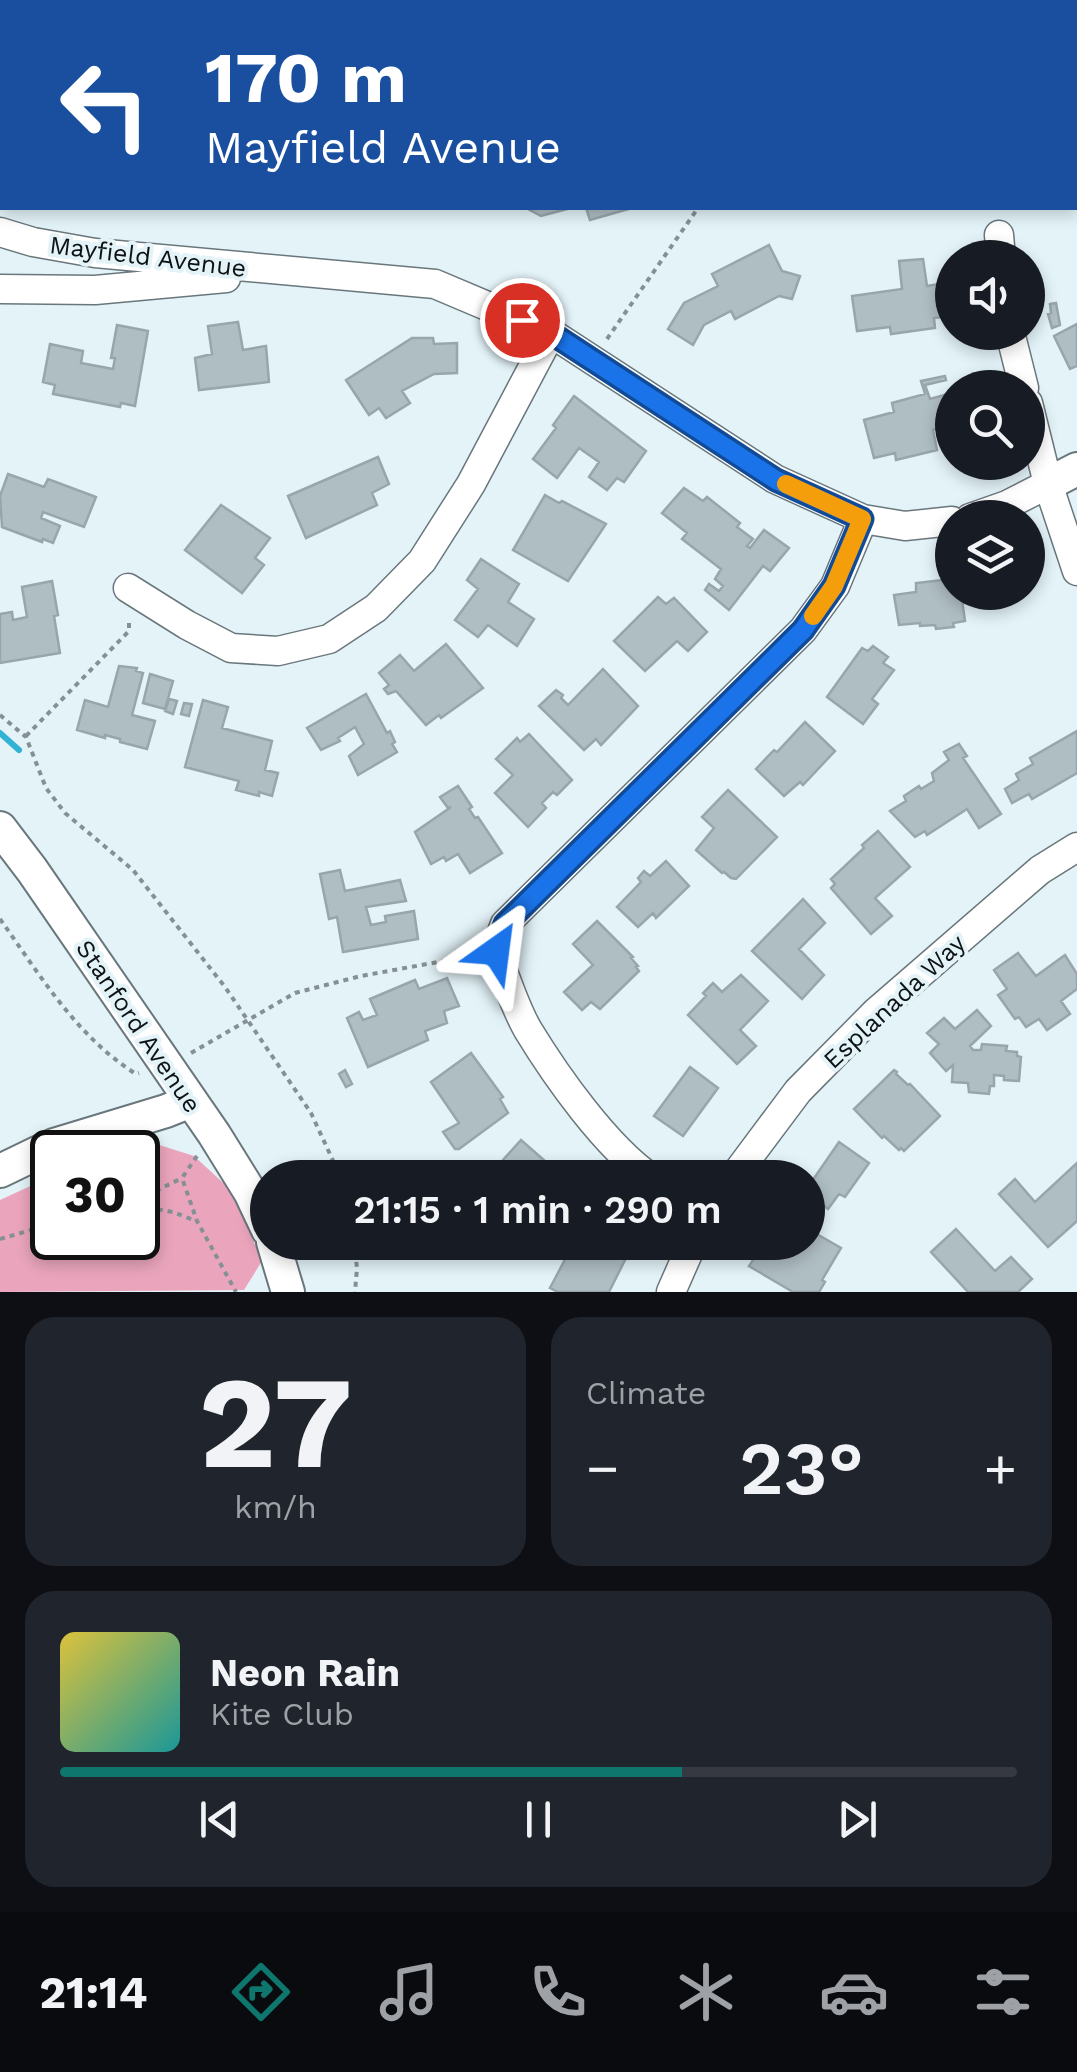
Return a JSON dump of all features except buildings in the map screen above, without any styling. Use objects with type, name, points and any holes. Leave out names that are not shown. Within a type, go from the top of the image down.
[{"type":"street","name":"Mayfield Avenue","points":[[0,232],[95,254],[435,284],[551,333],[776,480],[862,519],[905,526],[935,523]]},
{"type":"street","name":"Mayfield Avenue","points":[[0,289],[95,290],[297,272]]},
{"type":"street","points":[[128,588],[230,648],[278,651],[328,639],[376,608],[422,560],[471,484],[551,333]]},
{"type":"street","points":[[1045,440],[1062,477],[1077,571]]},
{"type":"street","points":[[1014,500],[1062,477]]},
{"type":"street","points":[[630,1160],[586,1113],[527,1028],[496,951],[505,924],[803,630],[834,586],[862,519]]},
{"type":"street","name":"Stanford Avenue","points":[[0,828],[192,1102],[250,1192]]},
{"type":"street","name":"Esplanada Way","points":[[746,1160],[798,1091],[876,1012],[1040,870],[1077,847]]},
{"type":"street","points":[[0,1171],[54,1145],[192,1102]]},
{"type":"street","points":[[278,1260],[288,1292]]},
{"type":"street","points":[[670,1292],[685,1260]]},
{"type":"path","points":[[592,360],[697,210]]},
{"type":"path","points":[[26,736],[129,632],[128,588]]},
{"type":"path","points":[[0,715],[26,736],[46,788],[65,813],[133,870],[168,912],[311,1112],[332,1160]]},
{"type":"path","points":[[0,920],[80,1028],[124,1067],[136,1074],[146,1072]]},
{"type":"path","points":[[187,1054],[296,993],[361,976],[496,951]]},
{"type":"path","points":[[160,1190],[182,1178],[200,1152]]},
{"type":"path","points":[[182,1178],[197,1221],[236,1292]]},
{"type":"path","points":[[160,1208],[197,1221]]},
{"type":"path","points":[[0,1239],[30,1230]]},
{"type":"path","points":[[355,1292],[356,1260]]},
{"type":"shaded area","points":[[160,1145],[194,1156],[232,1191],[250,1233],[250,1260],[262,1261],[244,1290],[0,1292],[0,1200],[30,1186],[30,1260],[160,1260]]},
{"type":"waterway","points":[[0,733],[19,750]]},
{"type":"slow traffic","points":[[786,484],[862,519],[834,586],[813,616]]},
{"type":"route","points":[[496,951],[505,924],[803,630],[834,586],[862,519],[776,480],[551,333],[522,320]]}]
